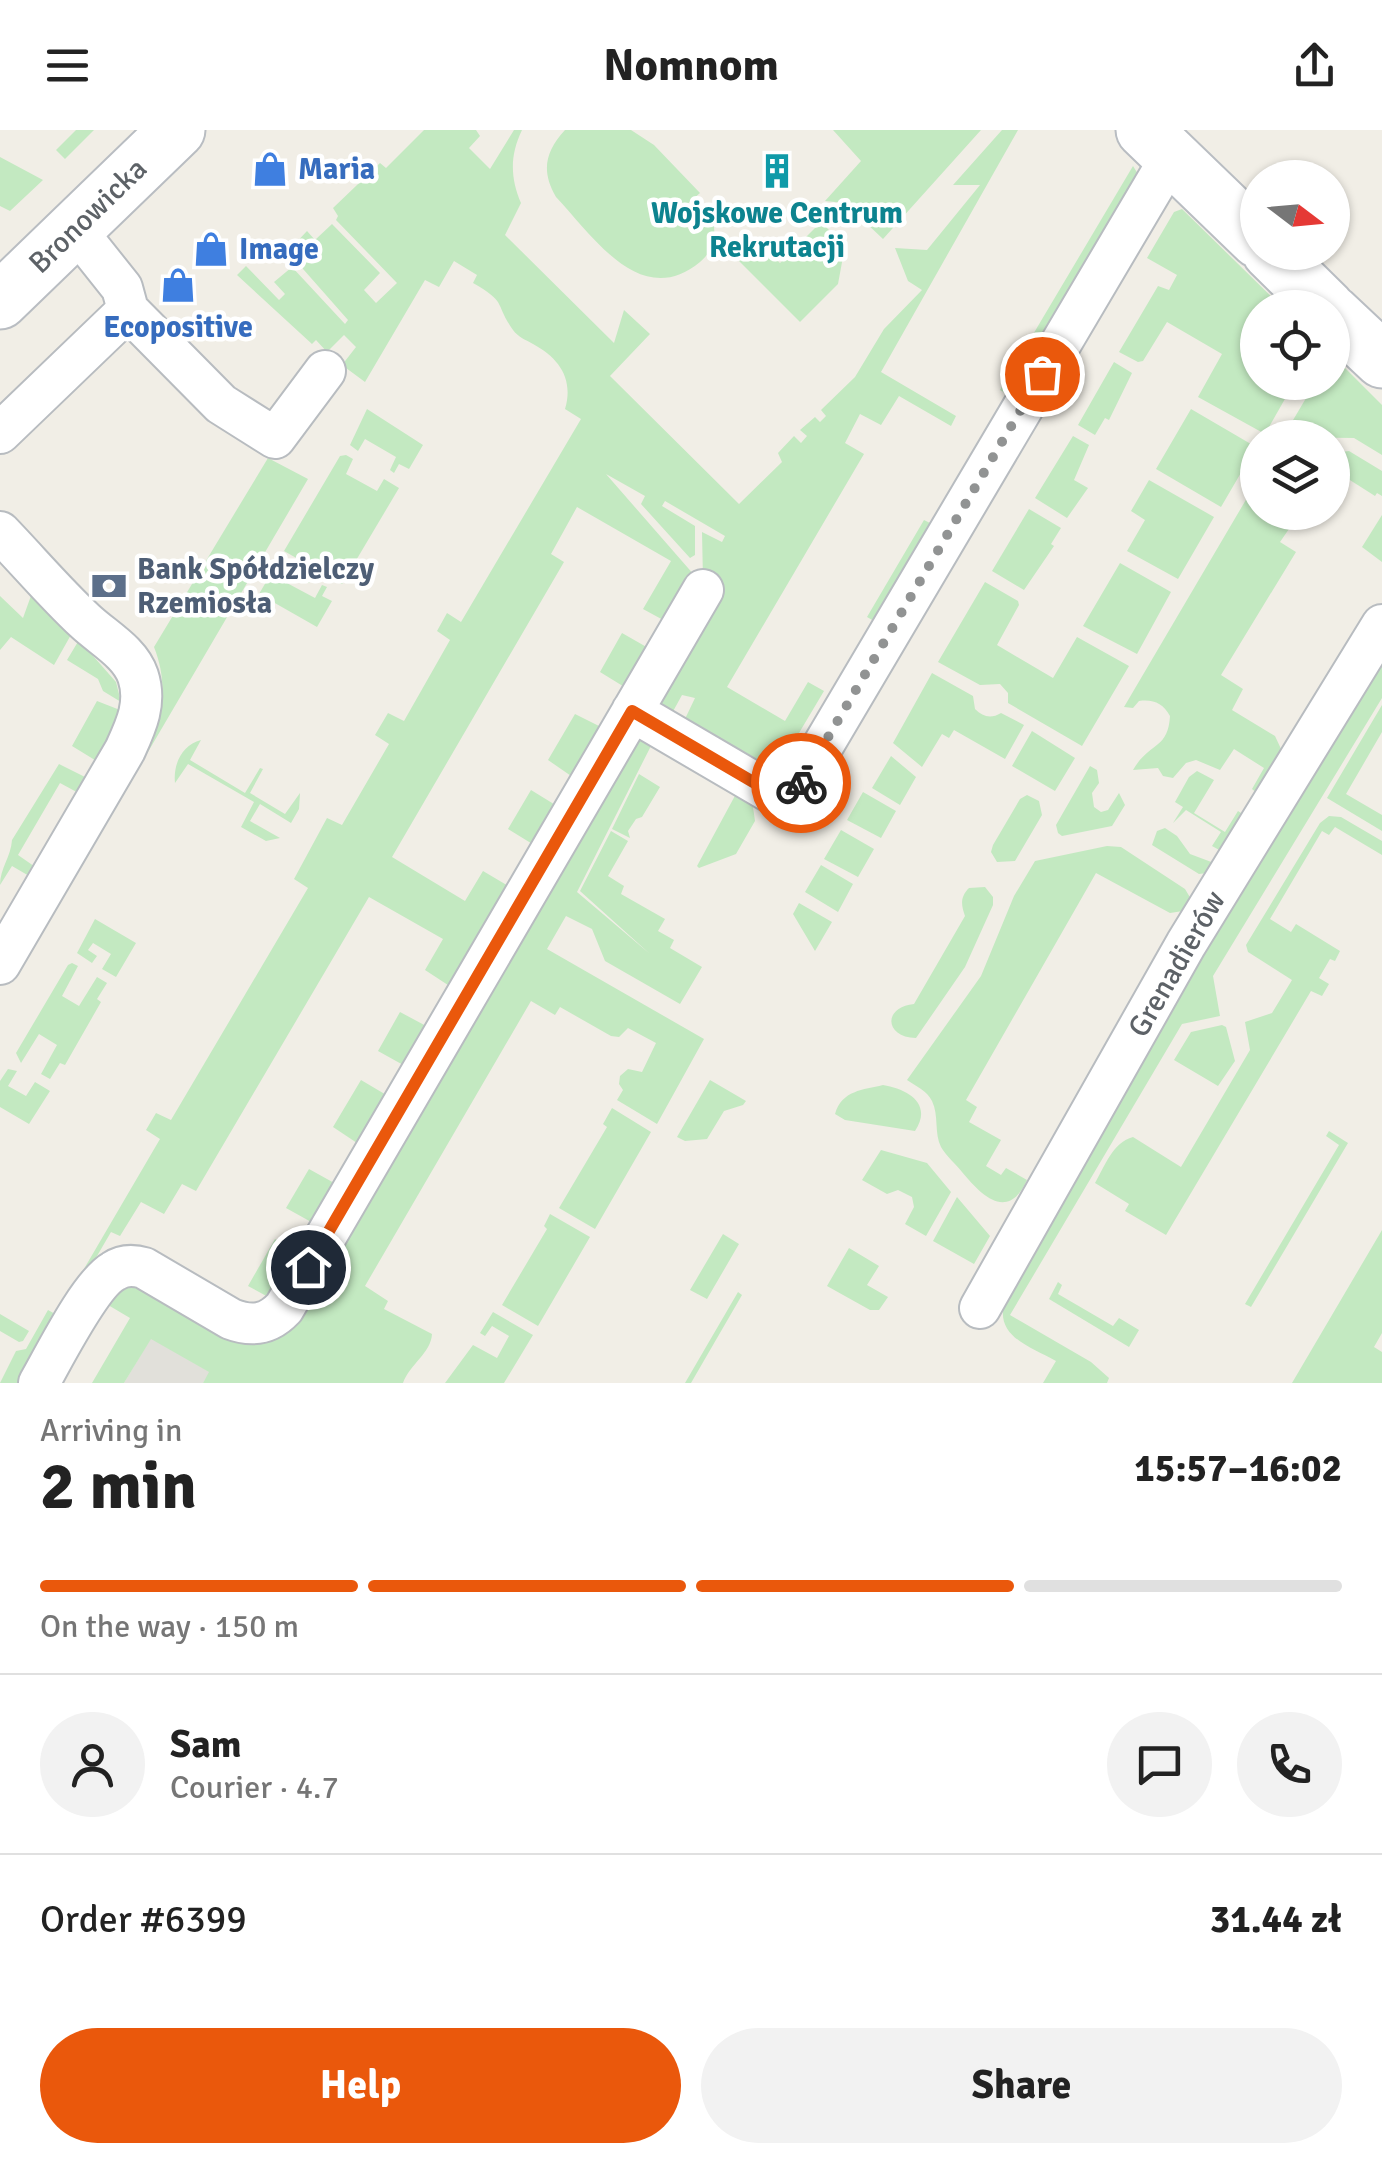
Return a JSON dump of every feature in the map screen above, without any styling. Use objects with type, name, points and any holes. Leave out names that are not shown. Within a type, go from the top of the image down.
[{"type":"street","name":"Bronowicka","points":[[0,302],[177,130]]},
{"type":"street","points":[[632,711],[789,803],[1157,143],[1240,223]]},
{"type":"street","points":[[74,228],[122,288],[128,310],[220,404],[275,438],[324,370]]},
{"type":"street","points":[[1289,270],[1309,290]]},
{"type":"street","points":[[0,433],[128,310]]},
{"type":"street","points":[[1350,329],[1382,360]]},
{"type":"street","points":[[0,532],[85,622],[130,660],[142,700],[135,730],[125,750],[0,964]]},
{"type":"street","points":[[39,1383],[92,1294],[109,1274],[123,1267],[144,1268],[237,1322],[262,1324],[277,1316],[704,590]]},
{"type":"street","name":"Grenadierów","points":[[980,1308],[1186,944],[1382,625]]},
{"type":"shaded area","points":[[151,1338],[210,1372],[203,1383],[124,1383]]},
{"type":"green space","points":[[76,130],[94,130],[65,159],[56,150]]},
{"type":"green space","points":[[424,130],[476,130],[480,136],[469,148],[490,169],[514,130],[522,130],[513,166],[521,203],[505,235],[614,343],[624,310],[650,334],[610,376],[739,504],[782,462],[778,453],[794,436],[801,443],[807,436],[800,430],[815,417],[820,422],[826,416],[821,410],[855,377],[884,329],[922,290],[908,281],[895,248],[927,250],[980,185],[953,185],[1002,130],[1018,130],[881,372],[956,416],[951,426],[899,396],[881,425],[860,414],[845,443],[864,454],[727,687],[785,721],[808,682],[824,691],[777,770],[685,719],[695,698],[682,695],[671,715],[659,702],[703,580],[702,532],[722,542],[725,536],[665,501],[662,506],[695,526],[695,555],[690,558],[641,504],[645,496],[606,474],[695,576],[665,621],[643,609],[671,561],[577,507],[551,554],[564,562],[392,857],[465,901],[483,871],[510,887],[451,987],[425,970],[443,939],[369,897],[196,1191],[182,1184],[164,1214],[141,1202],[120,1236],[111,1232],[23,1383],[0,1383],[16,1351],[26,1349],[48,1310],[57,1315],[160,1139],[146,1130],[156,1113],[171,1120],[308,888],[294,879],[327,818],[342,825],[389,744],[375,735],[388,713],[404,721],[450,640],[437,631],[447,613],[461,622],[581,419],[565,409],[566,379],[557,363],[515,332],[496,300],[473,283],[477,275],[454,261],[439,287],[425,280],[365,382],[342,365],[356,347],[344,335],[327,352],[316,340],[312,344],[237,275],[246,266],[279,300],[285,294],[274,282],[292,267],[345,324],[348,320],[296,261],[291,248],[307,231],[315,240],[332,224],[380,273],[364,290],[376,303],[397,283],[336,220],[333,208],[380,163],[386,168]]},
{"type":"green space","points":[[565,130],[631,130],[654,145],[700,193],[677,213],[691,232],[706,220],[701,213],[709,206],[714,236],[706,256],[678,275],[658,278],[638,273],[602,248],[556,197],[548,179],[549,154]]},
{"type":"green space","points":[[833,130],[981,130],[883,239],[845,203],[825,201],[861,161]]},
{"type":"green space","points":[[0,157],[43,180],[10,211],[0,206]]},
{"type":"green space","points":[[1133,166],[1138,174],[1008,395],[1000,390]]},
{"type":"green space","points":[[1182,209],[1265,290],[1240,290],[1240,400],[1284,400],[1273,420],[1240,420],[1198,397],[1222,354],[1167,322],[1143,361],[1119,352],[1158,286],[1169,290],[1177,275],[1147,258],[1174,212]]},
{"type":"green space","points":[[824,225],[845,246],[838,284],[800,322],[739,261],[749,249],[765,249],[780,263],[815,228]]},
{"type":"green space","points":[[1114,362],[1132,373],[1109,420],[1105,418],[1095,435],[1078,425]]},
{"type":"green space","points":[[1350,373],[1382,405],[1382,455],[1350,438],[1350,420],[1293,420],[1305,400],[1350,400]]},
{"type":"green space","points":[[367,409],[423,445],[409,469],[399,464],[394,473],[390,470],[396,457],[365,439],[358,451],[350,445]]},
{"type":"green space","points":[[1191,409],[1240,438],[1240,474],[1221,507],[1156,469]]},
{"type":"green space","points":[[1073,436],[1089,445],[1074,480],[1088,488],[1067,518],[1035,498]]},
{"type":"green space","points":[[1350,452],[1382,471],[1382,496],[1375,496],[1350,480]]},
{"type":"green space","points":[[340,456],[353,459],[346,474],[377,491],[384,479],[399,488],[342,584],[284,551]]},
{"type":"green space","points":[[268,458],[308,479],[145,757],[162,702],[162,676],[154,647]]},
{"type":"green space","points":[[1149,480],[1214,517],[1178,579],[1127,551],[1145,520],[1131,511]]},
{"type":"green space","points":[[1029,509],[1061,528],[1051,544],[1054,546],[1024,590],[992,571]]},
{"type":"green space","points":[[1240,510],[1240,530],[1288,530],[1280,542],[1296,552],[1221,675],[1243,689],[1232,710],[1275,736],[1282,751],[1257,793],[1252,789],[1264,768],[1234,749],[1220,770],[1196,760],[1186,763],[1173,778],[1163,776],[1158,768],[1133,770],[1162,741],[1170,716],[1153,701],[1124,707]]},
{"type":"green space","points":[[1382,515],[1382,562],[1362,547]]},
{"type":"green space","points":[[924,520],[932,524],[874,621],[867,617]]},
{"type":"green space","points":[[279,560],[311,577],[309,583],[288,574],[285,582],[315,598],[322,585],[327,587],[322,596],[332,601],[317,627],[259,594]]},
{"type":"green space","points":[[1120,563],[1171,592],[1137,654],[1083,626]]},
{"type":"green space","points":[[985,582],[1019,605],[997,645],[1053,678],[1077,637],[1129,666],[1082,746],[1008,703],[1008,693],[1000,684],[980,685],[938,662]]},
{"type":"green space","points":[[32,593],[72,633],[54,665],[11,637],[0,650],[0,596],[23,618]]},
{"type":"green space","points":[[622,633],[650,649],[626,688],[600,672]]},
{"type":"green space","points":[[79,640],[116,682],[121,702],[103,691],[98,679],[67,660]]},
{"type":"green space","points":[[1382,664],[1382,698],[1213,976],[1220,1016],[1182,1024],[1010,1315],[1091,1362],[1109,1378],[1107,1383],[1043,1383],[1056,1361],[1010,1333],[1005,1325],[1004,1304],[1211,943]]},
{"type":"green space","points":[[932,673],[973,696],[975,709],[981,714],[1001,713],[1024,725],[1005,759],[954,730],[949,738],[942,734],[922,767],[893,743]]},
{"type":"green space","points":[[97,701],[120,710],[103,765],[72,746]]},
{"type":"green space","points":[[1382,705],[1382,732],[1346,794],[1382,815],[1382,831],[1327,798]]},
{"type":"green space","points":[[575,714],[603,728],[574,778],[548,760]]},
{"type":"green space","points":[[1032,731],[1075,758],[1055,791],[1012,766]]},
{"type":"green space","points":[[639,737],[655,738],[577,892],[650,954],[580,891],[611,831],[628,841],[608,876],[624,886],[621,894],[665,919],[658,931],[674,940],[670,948],[702,967],[680,1004],[605,961],[592,929],[566,916],[547,949],[704,1039],[657,1124],[617,1100],[623,1090],[620,1076],[628,1069],[642,1072],[656,1043],[628,1028],[619,1037],[611,1036],[560,1007],[555,1015],[531,1001],[365,1286],[388,1301],[384,1309],[432,1334],[428,1347],[403,1383],[203,1383],[209,1372],[151,1339],[124,1383],[92,1383],[130,1318],[103,1302],[128,1280],[241,1342]]},
{"type":"green space","points":[[201,740],[190,760],[245,793],[260,768],[263,769],[250,793],[285,814],[300,793],[299,809],[291,823],[260,804],[250,821],[280,838],[266,841],[241,827],[254,802],[188,764],[175,783],[180,756]]},
{"type":"green space","points":[[891,756],[916,777],[900,805],[872,788]]},
{"type":"green space","points":[[59,764],[93,781],[84,796],[60,783],[18,855],[41,871],[36,880],[12,866],[0,885],[12,840]]},
{"type":"green space","points":[[1090,766],[1097,770],[1099,783],[1092,793],[1094,807],[1101,812],[1108,810],[1119,793],[1125,805],[1112,826],[1062,836],[1056,825]]},
{"type":"green space","points":[[1197,771],[1214,780],[1194,813],[1225,832],[1238,811],[1244,815],[1221,851],[1212,846],[1221,832],[1186,810],[1173,823],[1183,807],[1175,802],[1189,777]]},
{"type":"green space","points":[[639,774],[660,787],[642,817],[628,831],[630,838],[612,829]]},
{"type":"green space","points":[[531,790],[557,806],[534,845],[508,829]]},
{"type":"green space","points":[[737,792],[753,807],[755,821],[736,854],[699,868],[697,866]]},
{"type":"green space","points":[[863,792],[896,811],[881,838],[847,820]]},
{"type":"green space","points":[[1027,795],[1039,801],[1042,815],[1015,861],[997,862],[991,852],[993,845],[1020,799]]},
{"type":"green space","points":[[1329,816],[1341,817],[1382,841],[1382,855],[1335,827],[1329,835],[1322,831],[1270,919],[1291,932],[1296,924],[1340,951],[1319,978],[1329,984],[1322,996],[1311,991],[1166,1235],[1125,1211],[1129,1204],[1095,1183],[1115,1149],[1133,1137],[1181,1167],[1250,1050],[1245,1022],[1272,1013],[1292,980],[1248,952],[1246,945],[1320,823]]},
{"type":"green space","points":[[1165,828],[1177,836],[1190,854],[1214,863],[1207,873],[1199,874],[1152,845],[1157,831]]},
{"type":"green space","points":[[841,830],[874,849],[858,877],[824,859]]},
{"type":"green space","points":[[1107,846],[1121,847],[1185,889],[1191,899],[1183,911],[1170,913],[1096,873],[966,1100],[977,1107],[969,1122],[1001,1140],[986,1166],[1001,1175],[1006,1168],[1027,1180],[1012,1200],[995,1201],[978,1189],[943,1150],[932,1101],[907,1080],[981,976],[1014,896],[1035,861]]},
{"type":"green space","points":[[821,865],[853,884],[838,912],[805,892]]},
{"type":"green space","points":[[985,887],[993,897],[993,905],[965,967],[916,1038],[898,1033],[891,1022],[893,1016],[904,1006],[914,1004],[965,916],[964,895],[969,888]]},
{"type":"green space","points":[[799,903],[832,922],[815,951],[793,914]]},
{"type":"green space","points":[[95,919],[136,943],[116,977],[102,969],[111,954],[93,943],[88,950],[97,956],[92,963],[77,953]]},
{"type":"green space","points":[[72,963],[78,966],[62,996],[79,1006],[97,977],[107,983],[97,999],[101,1002],[65,1065],[60,1063],[50,1079],[41,1074],[57,1045],[39,1034],[21,1063],[16,1053]]},
{"type":"green space","points":[[400,1012],[428,1027],[405,1066],[378,1051]]},
{"type":"green space","points":[[1226,1027],[1235,1061],[1218,1086],[1174,1060],[1191,1032]]},
{"type":"green space","points":[[8,1069],[17,1071],[8,1086],[26,1096],[35,1082],[50,1091],[29,1124],[0,1107],[0,1081]]},
{"type":"green space","points":[[361,1080],[388,1096],[360,1145],[333,1127]]},
{"type":"green space","points":[[710,1080],[746,1101],[724,1111],[707,1139],[685,1141],[677,1137]]},
{"type":"green space","points":[[883,1085],[915,1099],[921,1113],[915,1131],[845,1120],[835,1114],[848,1096]]},
{"type":"green space","points":[[612,1108],[651,1132],[595,1229],[559,1208],[607,1127],[603,1124]]},
{"type":"green space","points":[[1329,1131],[1348,1143],[1251,1307],[1245,1304],[1339,1145],[1326,1136]]},
{"type":"green space","points":[[881,1150],[927,1163],[951,1192],[926,1236],[905,1224],[914,1207],[912,1197],[898,1190],[887,1194],[862,1180]]},
{"type":"green space","points":[[309,1169],[336,1184],[313,1223],[286,1208]]},
{"type":"green space","points":[[957,1197],[990,1236],[974,1264],[933,1241]]},
{"type":"green space","points":[[550,1214],[590,1237],[538,1326],[502,1305],[547,1229],[544,1226]]},
{"type":"green space","points":[[1382,1230],[1382,1333],[1374,1347],[1382,1352],[1382,1383],[1292,1383]]},
{"type":"green space","points":[[723,1234],[739,1244],[707,1299],[690,1290]]},
{"type":"green space","points":[[275,1239],[296,1252],[270,1298],[248,1286]]},
{"type":"green space","points":[[849,1248],[879,1266],[867,1285],[888,1297],[879,1310],[870,1310],[827,1286]]},
{"type":"green space","points":[[1058,1282],[1062,1285],[1058,1294],[1113,1326],[1119,1318],[1139,1330],[1129,1347],[1049,1299]]},
{"type":"green space","points":[[738,1292],[742,1295],[691,1383],[685,1383]]},
{"type":"green space","points":[[493,1312],[533,1335],[504,1383],[445,1383],[473,1345],[497,1358],[509,1336],[492,1326],[485,1336],[480,1333]]},
{"type":"green space","points":[[0,1314],[29,1331],[23,1341],[0,1331]]},
{"type":"way so far","points":[[801,783],[1042,374]]},
{"type":"place","name":"Maria","points":[[270,169]]},
{"type":"place","name":"Wojskowe Centrum Rekrutacji","points":[[777,171]]},
{"type":"place","name":"Image","points":[[211,249]]},
{"type":"place","name":"Ecopositive","points":[[178,285]]},
{"type":"place","name":"Bank Spółdzielczy Rzemiosła","points":[[109,586]]},
{"type":"route","points":[[308,1267],[632,711],[789,803],[801,783]]}]
